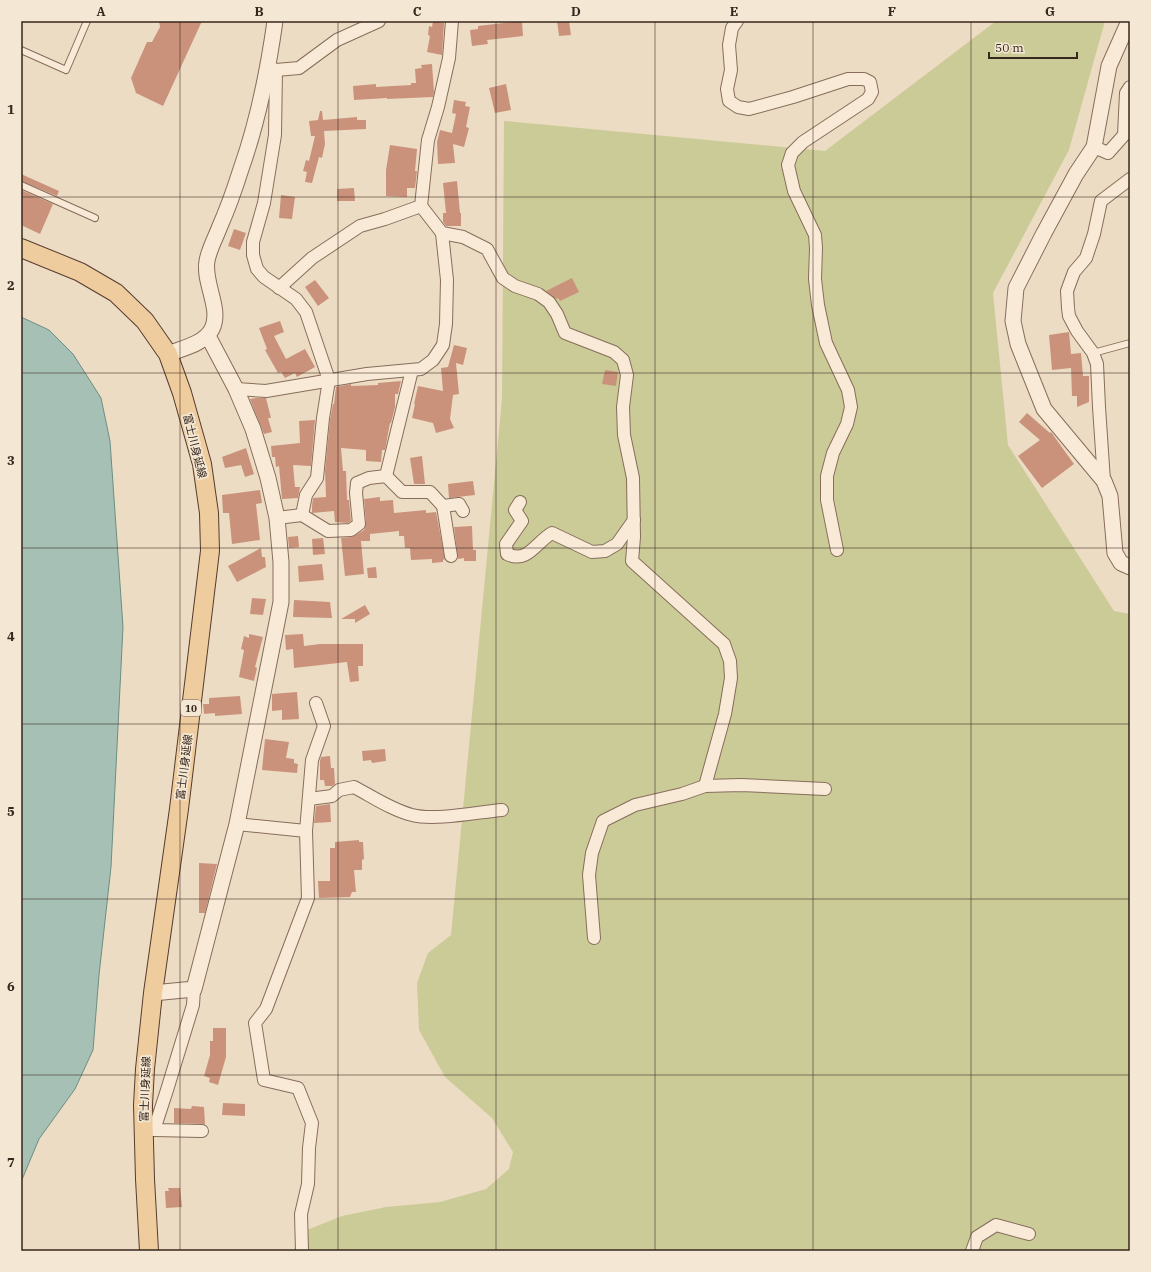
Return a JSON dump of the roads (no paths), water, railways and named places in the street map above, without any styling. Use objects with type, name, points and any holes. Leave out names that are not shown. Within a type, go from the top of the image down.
[{"type":"main road","name":"富士川身延線","points":[[21,248],[80,272],[116,293],[145,321],[168,354],[182,394],[202,464],[209,513],[210,551],[179,809],[153,993],[145,1069],[143,1105],[149,1251]]},
{"type":"street","points":[[275,21],[272,68],[275,135],[264,203],[253,242],[253,255],[257,269],[264,277],[296,299],[306,312],[329,380],[323,418],[317,478],[306,495],[302,514]]},
{"type":"street","points":[[272,68],[299,68],[337,40],[379,21]]},
{"type":"street","points":[[236,389],[266,391],[367,374],[421,369],[433,360],[443,345],[446,324],[447,280],[442,233],[421,206],[428,140],[438,107],[449,58],[452,21]]},
{"type":"street","points":[[737,21],[732,28],[729,45],[731,70],[728,89],[729,101],[738,107],[748,109],[793,97],[848,79],[864,79],[870,82],[872,92],[868,98],[803,142],[792,154],[788,165],[794,191],[814,235],[816,248],[815,279],[818,305],[826,343],[848,390],[851,407],[848,424],[833,453],[827,476],[827,500],[837,550]]},
{"type":"street","points":[[1130,21],[1109,66],[1094,147],[1076,174],[1016,288],[1013,320],[1018,344],[1044,409],[1104,481],[1110,496],[1115,553],[1122,563],[1130,567]]},
{"type":"street","points":[[168,354],[198,342],[208,336],[213,327],[215,317],[206,269],[208,258],[230,202],[245,158],[272,68]]},
{"type":"street","points":[[1094,147],[1108,153],[1124,135],[1126,93],[1130,87]]},
{"type":"street","points":[[1104,481],[1097,364],[1094,353],[1077,331],[1069,316],[1067,291],[1074,272],[1086,258],[1094,234],[1102,201],[1130,179]]},
{"type":"street","points":[[279,288],[312,258],[360,226],[421,206]]},
{"type":"street","points":[[442,233],[463,237],[487,249],[503,278],[515,286],[538,294],[549,302],[557,314],[565,333],[614,352],[623,360],[626,375],[623,407],[624,435],[633,478],[634,537],[632,560],[724,644],[730,661],[731,678],[724,714],[705,786]]},
{"type":"street","points":[[202,1131],[154,1130],[193,1005],[194,990],[237,824],[281,602],[281,562],[277,518],[264,464],[253,429],[236,389],[208,336]]},
{"type":"street","points":[[386,476],[412,370]]},
{"type":"street","points":[[386,476],[402,492],[430,492],[443,506],[451,556]]},
{"type":"street","points":[[277,518],[302,514],[328,531],[350,530],[359,524],[356,493],[357,483],[369,478],[386,476]]},
{"type":"street","points":[[520,502],[515,510],[522,521],[506,544],[507,554],[513,556],[520,557],[528,554],[544,538],[552,533],[592,552],[605,551],[617,544],[634,520]]},
{"type":"street","points":[[443,506],[459,504],[463,511]]},
{"type":"street","points":[[302,1251],[301,1214],[308,1184],[309,1148],[312,1124],[298,1088],[264,1080],[255,1023],[266,1009],[308,898],[306,831],[312,760],[324,726],[316,703]]},
{"type":"street","points":[[594,938],[589,875],[592,852],[603,821],[635,805],[682,794],[705,786],[741,785],[825,789]]},
{"type":"street","points":[[309,799],[332,796],[339,790],[354,787],[398,810],[414,816],[439,817],[502,810]]},
{"type":"street","points":[[237,824],[306,831]]},
{"type":"street","points":[[153,993],[194,990]]},
{"type":"street","points":[[972,1251],[977,1237],[996,1225],[1029,1234]]},
{"type":"lane","points":[[21,50],[66,70],[87,21]]},
{"type":"lane","points":[[21,184],[95,218]]},
{"type":"lane","points":[[1094,353],[1130,343]]}]
